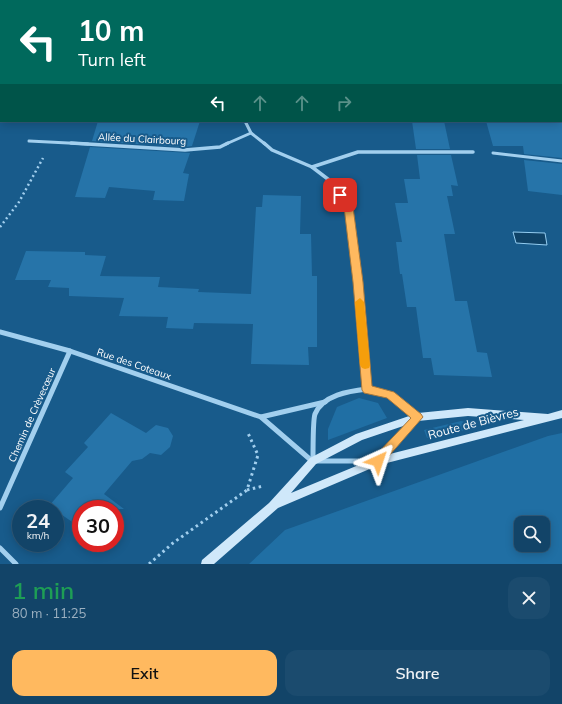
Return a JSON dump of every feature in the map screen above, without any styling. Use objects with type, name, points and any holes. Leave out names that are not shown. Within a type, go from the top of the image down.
[{"type":"street","points":[[246,122],[251,134],[272,150],[312,167],[333,183],[348,207],[358,282],[368,390]]},
{"type":"street","name":"Allée du Clairbourg","points":[[29,141],[184,150],[220,147],[251,134]]},
{"type":"street","points":[[312,167],[358,152],[473,152]]},
{"type":"street","name":"Rue des Coteaux","points":[[0,332],[70,351],[261,417],[313,461]]},
{"type":"street","name":"Chemin de Crèvecœur","points":[[0,508],[70,351]]},
{"type":"street","points":[[261,417],[325,402],[346,391],[368,390],[390,395],[418,417],[378,461],[313,461],[315,414],[325,402]]},
{"type":"street","name":"Route de Bièvres","points":[[206,564],[273,506],[313,461],[359,437],[418,417],[468,412],[546,417]]},
{"type":"street","name":"Route de Bièvres","points":[[273,506],[378,461],[562,414]]},
{"type":"street","points":[[0,548],[16,564]]},
{"type":"lane","points":[[493,153],[562,161]]},
{"type":"path","points":[[0,227],[19,202],[51,142]]},
{"type":"path","points":[[149,564],[173,543],[247,490],[258,455],[236,408]]},
{"type":"shaded area","points":[[513,232],[545,233],[547,245],[516,243]]},
{"type":"shaded area","points":[[359,398],[378,403],[387,418],[328,440],[328,429],[337,407]]},
{"type":"shaded area","points":[[461,421],[473,424],[475,428],[427,438],[424,430]]},
{"type":"shaded area","points":[[562,433],[562,564],[249,564],[285,530],[548,436]]},
{"type":"building","points":[[98,122],[200,122],[192,146],[185,147],[92,141]]},
{"type":"building","points":[[412,122],[444,122],[450,149],[416,149]]},
{"type":"building","points":[[486,122],[562,122],[562,158],[524,154],[523,146],[493,146]]},
{"type":"building","points":[[90,147],[190,153],[183,173],[189,174],[184,201],[153,200],[155,191],[109,187],[105,198],[75,197]]},
{"type":"building","points":[[417,155],[451,155],[458,186],[451,185],[453,196],[447,196],[455,234],[444,234],[455,301],[467,301],[477,352],[487,353],[492,377],[434,375],[431,358],[423,358],[416,307],[407,307],[402,274],[400,274],[396,242],[402,242],[395,203],[408,203],[404,179],[420,179]]},
{"type":"building","points":[[524,160],[562,164],[562,195],[528,191]]},
{"type":"building","points":[[263,195],[301,196],[300,234],[311,234],[312,276],[317,276],[317,347],[308,347],[309,365],[251,364],[253,324],[194,323],[193,329],[166,328],[168,317],[119,316],[124,298],[69,296],[69,288],[48,287],[51,280],[15,280],[26,251],[85,252],[85,255],[106,256],[100,276],[160,277],[158,287],[199,289],[198,292],[251,294],[256,207],[262,207]]},
{"type":"building","points":[[111,413],[146,433],[156,425],[168,428],[173,436],[170,447],[161,455],[150,453],[142,459],[132,461],[104,494],[112,500],[72,500],[72,522],[64,516],[64,500],[54,500],[73,478],[65,472],[88,447],[84,443]]},
{"type":"slow traffic","points":[[360,302],[365,365]]},
{"type":"route","points":[[340,195],[348,207],[358,282],[368,390],[390,395],[418,417],[378,461]]}]
